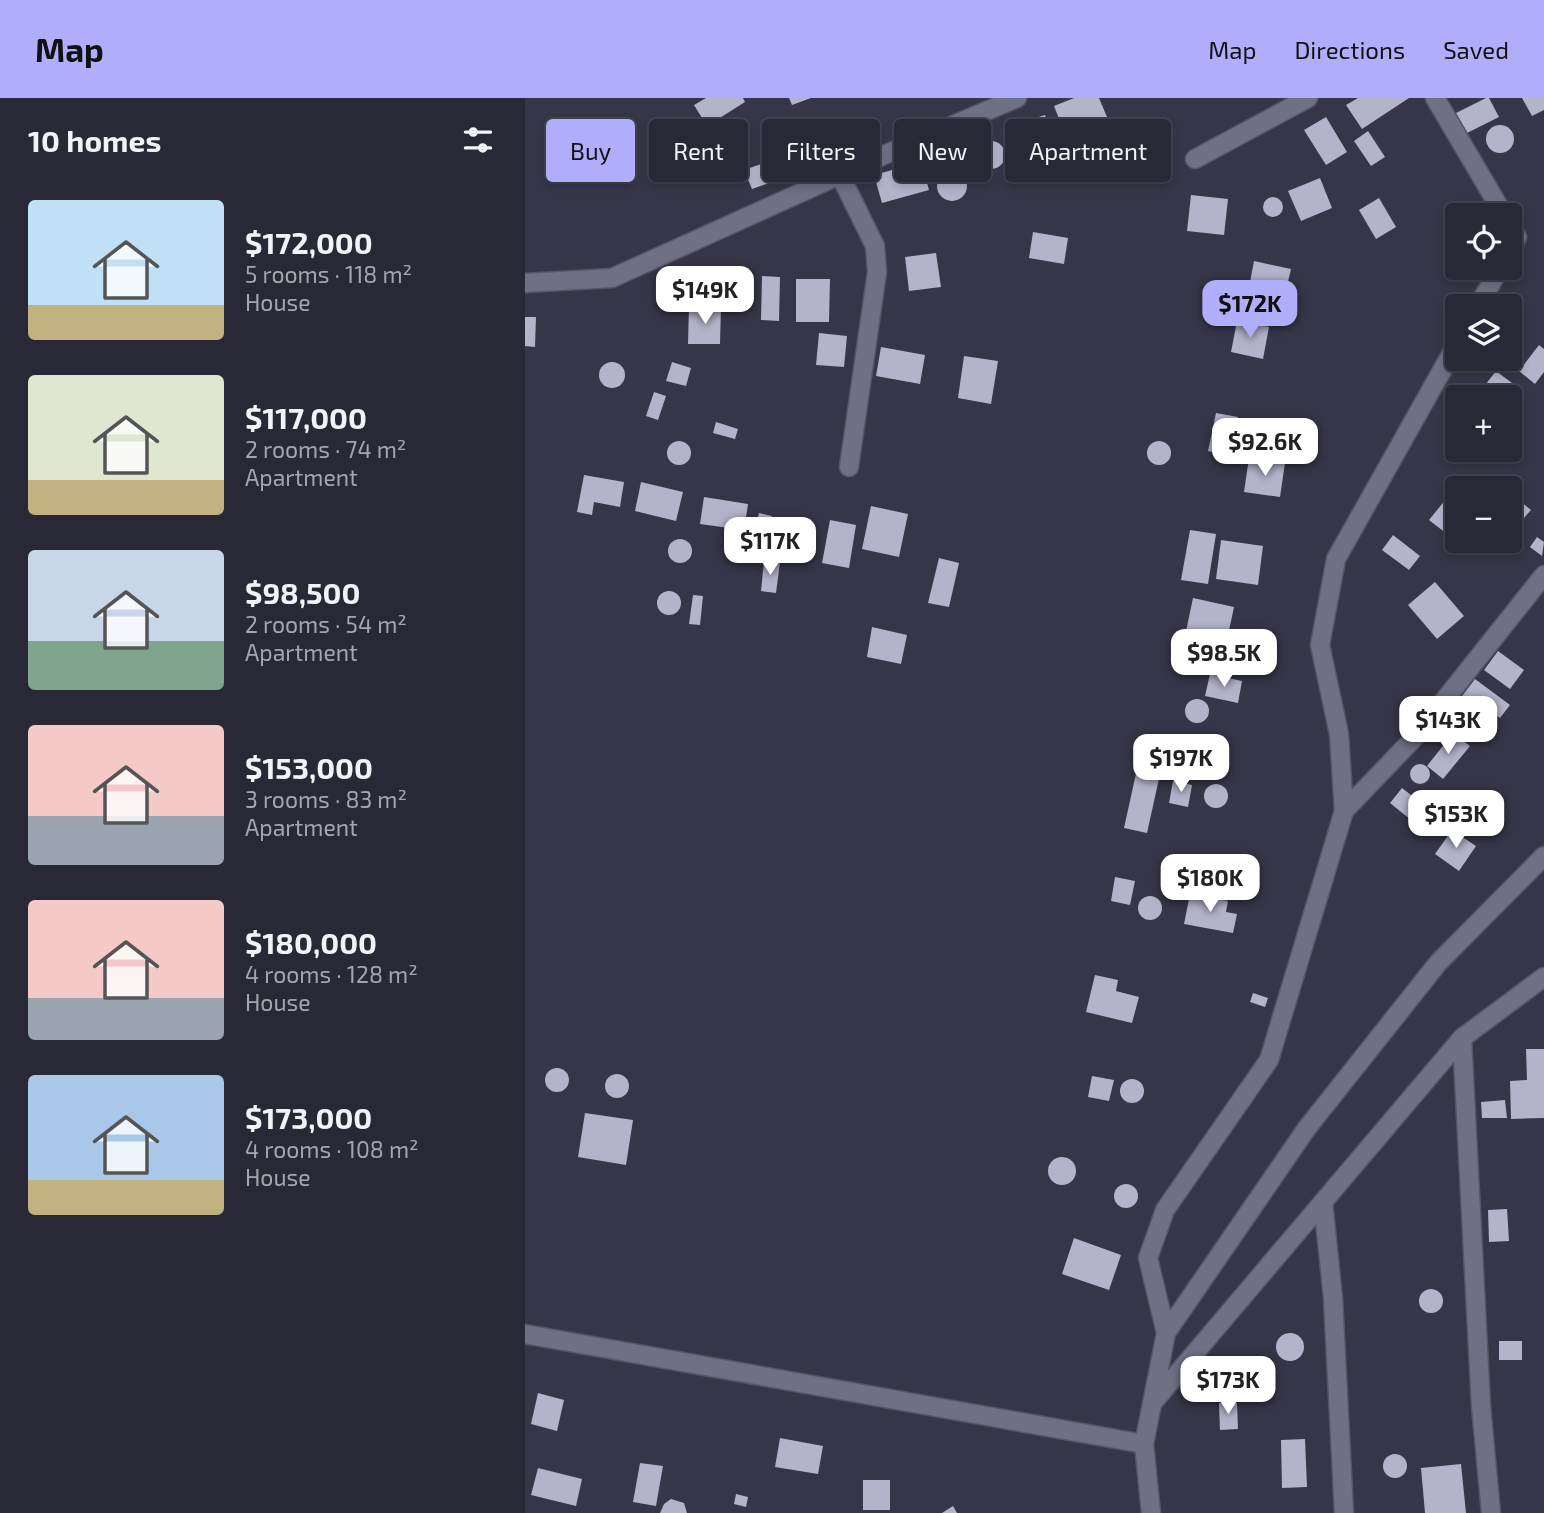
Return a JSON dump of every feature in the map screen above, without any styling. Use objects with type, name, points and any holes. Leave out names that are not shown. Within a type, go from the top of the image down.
[{"type":"street","points":[[880,158],[1017,98]]},
{"type":"street","points":[[1195,159],[1308,98]]},
{"type":"street","points":[[1435,98],[1497,203]]},
{"type":"street","points":[[525,283],[612,278],[825,182]]},
{"type":"street","points":[[843,182],[875,246],[877,272],[849,467]]},
{"type":"street","points":[[1166,1332],[1148,1258],[1165,1210],[1269,1060],[1344,811],[1339,734],[1320,645],[1336,559],[1445,365]]},
{"type":"street","points":[[1344,811],[1415,737],[1544,575]]},
{"type":"street","points":[[1151,1513],[1144,1444],[1166,1332],[1315,1117],[1438,963],[1544,856]]},
{"type":"street","points":[[1152,1402],[1462,1038],[1544,977]]},
{"type":"street","points":[[1462,1038],[1481,1406],[1491,1513]]},
{"type":"street","points":[[1323,1202],[1333,1298],[1344,1513]]},
{"type":"street","points":[[525,1334],[1144,1444]]},
{"type":"building","points":[[706,98],[743,98],[745,102],[718,119],[703,119],[694,105]]},
{"type":"building","points":[[789,98],[811,98],[792,105]]},
{"type":"building","points":[[1074,98],[1099,98],[1107,117],[1059,119],[1054,106]]},
{"type":"building","points":[[1358,98],[1409,98],[1362,129],[1346,105]]},
{"type":"building","points":[[1489,98],[1499,117],[1467,133],[1456,113]]},
{"type":"building","points":[[1522,98],[1544,98],[1544,110],[1532,116]]},
{"type":"building","points":[[1326,117],[1347,152],[1326,165],[1304,130]]},
{"type":"building","points":[[1500,125],[1510,129],[1514,139],[1510,149],[1500,153],[1490,149],[1486,139],[1490,129]]},
{"type":"building","points":[[1368,131],[1385,157],[1371,166],[1354,141]]},
{"type":"building","points":[[991,141],[1001,145],[1004,150],[1001,165],[991,169]]},
{"type":"building","points":[[762,164],[762,182],[771,182],[752,189],[748,169]]},
{"type":"building","points":[[894,169],[894,182],[927,182],[929,190],[882,203],[876,182],[880,182],[880,173]]},
{"type":"building","points":[[1320,178],[1332,208],[1301,221],[1288,191]]},
{"type":"building","points":[[938,182],[966,182],[965,192],[952,201],[942,196],[937,186]]},
{"type":"building","points":[[1191,195],[1228,199],[1224,235],[1187,231]]},
{"type":"building","points":[[1273,197],[1280,200],[1283,207],[1280,214],[1273,217],[1266,214],[1263,207],[1266,200]]},
{"type":"building","points":[[1379,198],[1396,227],[1376,239],[1359,210]]},
{"type":"building","points":[[1033,232],[1068,238],[1064,264],[1029,258]]},
{"type":"building","points":[[936,253],[941,287],[909,291],[905,257]]},
{"type":"building","points":[[1254,261],[1291,269],[1286,290],[1250,282]]},
{"type":"building","points":[[762,276],[780,277],[779,321],[761,320]]},
{"type":"building","points":[[796,279],[830,279],[829,322],[796,322]]},
{"type":"building","points":[[741,280],[745,301],[719,306],[715,284]]},
{"type":"building","points":[[689,307],[721,307],[720,344],[688,344]]},
{"type":"building","points":[[525,317],[536,317],[535,347],[525,346]]},
{"type":"building","points":[[1237,321],[1269,327],[1263,359],[1231,352]]},
{"type":"building","points":[[819,333],[847,336],[844,367],[816,365]]},
{"type":"building","points":[[1539,345],[1544,349],[1544,372],[1535,384],[1519,371],[1522,371],[1522,367]]},
{"type":"building","points":[[881,347],[925,355],[920,384],[876,376]]},
{"type":"building","points":[[964,356],[998,361],[991,404],[958,398]]},
{"type":"building","points":[[612,362],[621,366],[625,375],[621,384],[612,388],[603,384],[599,375],[603,366]]},
{"type":"building","points":[[672,362],[691,368],[686,386],[666,381]]},
{"type":"building","points":[[1496,371],[1515,385],[1485,385]]},
{"type":"building","points":[[654,392],[666,396],[658,420],[646,416]]},
{"type":"building","points":[[1216,413],[1238,417],[1230,456],[1208,451]]},
{"type":"building","points":[[716,422],[738,429],[735,439],[713,433]]},
{"type":"building","points":[[679,441],[690,448],[691,453],[684,464],[679,465],[668,458],[667,453],[674,442]]},
{"type":"building","points":[[1159,441],[1170,448],[1171,453],[1164,464],[1159,465],[1148,458],[1147,453],[1154,442]]},
{"type":"building","points":[[1249,458],[1285,463],[1280,497],[1244,492]]},
{"type":"building","points":[[584,475],[624,482],[620,507],[594,502],[592,515],[577,512]]},
{"type":"building","points":[[641,482],[683,492],[676,521],[635,511]]},
{"type":"building","points":[[704,497],[748,504],[744,530],[700,524]]},
{"type":"building","points":[[1445,500],[1445,532],[1429,520]]},
{"type":"building","points":[[1522,503],[1531,510],[1524,518],[1522,516]]},
{"type":"building","points":[[871,506],[908,514],[899,557],[862,549]]},
{"type":"building","points":[[759,513],[772,516],[767,540],[754,537]]},
{"type":"building","points":[[830,520],[856,525],[849,568],[822,563]]},
{"type":"building","points":[[1190,530],[1216,534],[1208,584],[1181,580]]},
{"type":"building","points":[[1393,535],[1420,556],[1409,570],[1382,550]]},
{"type":"building","points":[[1537,537],[1544,542],[1542,556],[1530,547]]},
{"type":"building","points":[[680,539],[688,543],[692,551],[688,559],[680,563],[672,559],[668,551],[672,543]]},
{"type":"building","points":[[1221,540],[1263,546],[1258,585],[1216,579]]},
{"type":"building","points":[[939,558],[959,563],[949,607],[928,603]]},
{"type":"building","points":[[764,561],[780,562],[776,593],[761,591]]},
{"type":"building","points":[[1435,582],[1464,616],[1437,639],[1408,605]]},
{"type":"building","points":[[669,591],[677,595],[681,603],[677,611],[669,615],[661,611],[657,603],[661,595]]},
{"type":"building","points":[[693,595],[703,596],[700,625],[689,624]]},
{"type":"building","points":[[1193,598],[1234,607],[1227,640],[1210,637],[1209,642],[1185,636]]},
{"type":"building","points":[[872,627],[907,635],[901,664],[867,657]]},
{"type":"building","points":[[1498,651],[1524,670],[1510,689],[1484,670]]},
{"type":"building","points":[[1210,674],[1242,681],[1238,703],[1205,696]]},
{"type":"building","points":[[1475,679],[1510,705],[1500,718],[1489,710],[1473,731],[1455,718],[1462,708],[1456,704]]},
{"type":"building","points":[[1197,699],[1208,706],[1209,711],[1202,722],[1197,723],[1186,716],[1185,711],[1192,700]]},
{"type":"building","points":[[1453,733],[1470,746],[1443,779],[1427,766]]},
{"type":"building","points":[[1139,760],[1162,765],[1147,833],[1124,828]]},
{"type":"building","points":[[1420,764],[1427,767],[1430,774],[1427,781],[1420,784],[1413,781],[1410,774],[1413,767]]},
{"type":"building","points":[[1173,781],[1192,785],[1188,807],[1169,803]]},
{"type":"building","points":[[1216,784],[1227,791],[1228,796],[1221,807],[1216,808],[1205,801],[1204,796],[1211,785]]},
{"type":"building","points":[[1402,788],[1442,819],[1435,827],[1422,817],[1416,824],[1390,803]]},
{"type":"building","points":[[1452,830],[1476,846],[1459,871],[1435,854]]},
{"type":"building","points":[[1115,877],[1135,881],[1130,905],[1111,901]]},
{"type":"building","points":[[1190,894],[1228,901],[1226,912],[1237,914],[1233,933],[1184,924]]},
{"type":"building","points":[[1150,896],[1161,903],[1162,908],[1155,919],[1150,920],[1139,913],[1138,908],[1145,897]]},
{"type":"building","points":[[1095,975],[1118,980],[1116,991],[1139,997],[1132,1023],[1086,1012]]},
{"type":"building","points":[[1253,993],[1268,998],[1265,1007],[1250,1002]]},
{"type":"building","points":[[1526,1049],[1544,1049],[1544,1118],[1511,1119],[1510,1081],[1527,1080]]},
{"type":"building","points":[[557,1068],[568,1075],[569,1080],[562,1091],[557,1092],[546,1085],[545,1080],[552,1069]]},
{"type":"building","points":[[617,1074],[628,1081],[629,1086],[622,1097],[617,1098],[606,1091],[605,1086],[612,1075]]},
{"type":"building","points":[[1092,1076],[1114,1080],[1109,1101],[1088,1097]]},
{"type":"building","points":[[1132,1079],[1143,1086],[1144,1091],[1137,1102],[1132,1103],[1121,1096],[1120,1091],[1127,1080]]},
{"type":"building","points":[[1505,1100],[1507,1118],[1482,1118],[1481,1102]]},
{"type":"building","points":[[585,1113],[633,1120],[626,1165],[578,1157]]},
{"type":"building","points":[[1062,1157],[1072,1161],[1076,1171],[1072,1181],[1062,1185],[1052,1181],[1048,1171],[1052,1161]]},
{"type":"building","points":[[1126,1184],[1137,1191],[1138,1196],[1131,1207],[1126,1208],[1115,1201],[1114,1196],[1121,1185]]},
{"type":"building","points":[[1507,1209],[1509,1241],[1489,1242],[1488,1210]]},
{"type":"building","points":[[1074,1238],[1121,1255],[1109,1290],[1062,1274]]},
{"type":"building","points":[[1431,1289],[1442,1296],[1443,1301],[1436,1312],[1431,1313],[1420,1306],[1419,1301],[1426,1290]]},
{"type":"building","points":[[1290,1333],[1300,1337],[1304,1347],[1300,1357],[1290,1361],[1280,1357],[1276,1347],[1280,1337]]},
{"type":"building","points":[[1499,1341],[1522,1341],[1522,1360],[1499,1360]]},
{"type":"building","points":[[538,1393],[564,1400],[557,1431],[531,1424]]},
{"type":"building","points":[[1219,1403],[1237,1403],[1238,1429],[1220,1430]]},
{"type":"building","points":[[780,1438],[823,1446],[818,1474],[775,1467]]},
{"type":"building","points":[[1305,1439],[1307,1487],[1282,1488],[1281,1440]]},
{"type":"building","points":[[1395,1454],[1406,1461],[1407,1466],[1400,1477],[1395,1478],[1384,1471],[1383,1466],[1390,1455]]},
{"type":"building","points":[[640,1463],[663,1466],[656,1506],[633,1502]]},
{"type":"building","points":[[1461,1464],[1466,1513],[1425,1513],[1421,1468]]},
{"type":"building","points":[[538,1468],[582,1479],[576,1506],[531,1495]]},
{"type":"building","points":[[863,1480],[890,1480],[890,1510],[863,1510]]},
{"type":"building","points":[[736,1494],[748,1497],[746,1507],[734,1504]]},
{"type":"building","points":[[671,1499],[684,1503],[687,1513],[660,1513],[664,1504]]},
{"type":"building","points":[[953,1506],[957,1513],[942,1513]]}]
